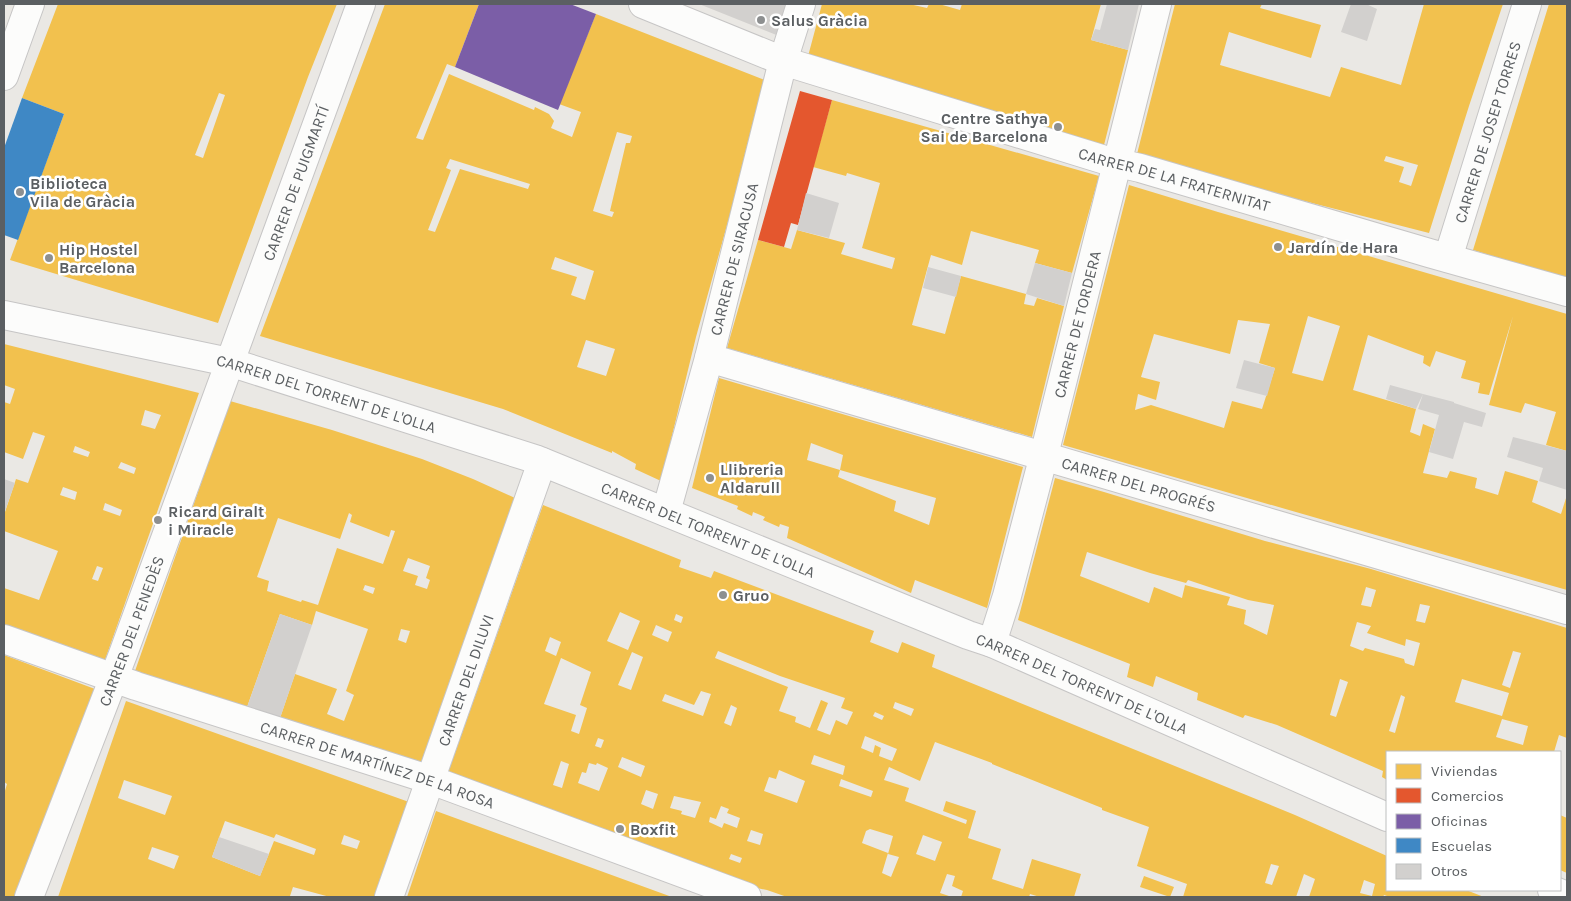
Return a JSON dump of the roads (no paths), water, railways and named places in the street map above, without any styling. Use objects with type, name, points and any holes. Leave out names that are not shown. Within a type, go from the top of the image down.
[{"type":"street","points":[[4,76],[30,4]]},
{"type":"street","name":"CARRER DE PUIGMARTÍ","points":[[229,362],[361,4]]},
{"type":"street","name":"CARRER DE LA FRATERNITAT","points":[[643,4],[783,61],[1117,164],[1140,168],[1567,292]]},
{"type":"street","name":"CARRER DE SIRACUSA","points":[[666,512],[709,358],[783,61],[801,4]]},
{"type":"street","name":"CARRER DE TORDERA","points":[[992,643],[1007,596],[1044,455],[1157,4]]},
{"type":"street","name":"CARRER DE JOSEP TORRES","points":[[1448,258],[1515,78],[1527,4]]},
{"type":"street","name":"CARRER DEL TORRENT DE L'OLLA","points":[[4,314],[229,362],[542,462],[968,635],[992,643],[1386,817]]},
{"type":"street","name":"CARRER DEL PROGRÉS","points":[[709,358],[1567,610]]},
{"type":"street","name":"CARRER DEL PENEDÈS","points":[[29,897],[126,645],[229,362]]},
{"type":"street","name":"CARRER DEL DILUVI","points":[[389,897],[542,462]]},
{"type":"street","name":"CARRER DE MARTÍNEZ DE LA ROSA","points":[[4,639],[112,678],[431,780],[747,897]]},
{"type":"street","points":[[1554,891],[1567,896]]},
{"type":"place","name":"Salus Gràcia","points":[[761,20]]},
{"type":"place","name":"Centre Sathya Sai de Barcelona","points":[[1058,127]]},
{"type":"place","name":"Biblioteca Vila de Gràcia","points":[[20,192]]},
{"type":"place","name":"Jardín de Hara","points":[[1278,247]]},
{"type":"place","name":"Hip Hostel Barcelona","points":[[49,258]]},
{"type":"place","name":"Llibreria Aldarull","points":[[710,478]]},
{"type":"place","name":"Ricard Giralt i Miracle","points":[[158,520]]},
{"type":"place","name":"Gruo","points":[[723,595]]},
{"type":"place","name":"Boxfit","points":[[620,829]]}]
